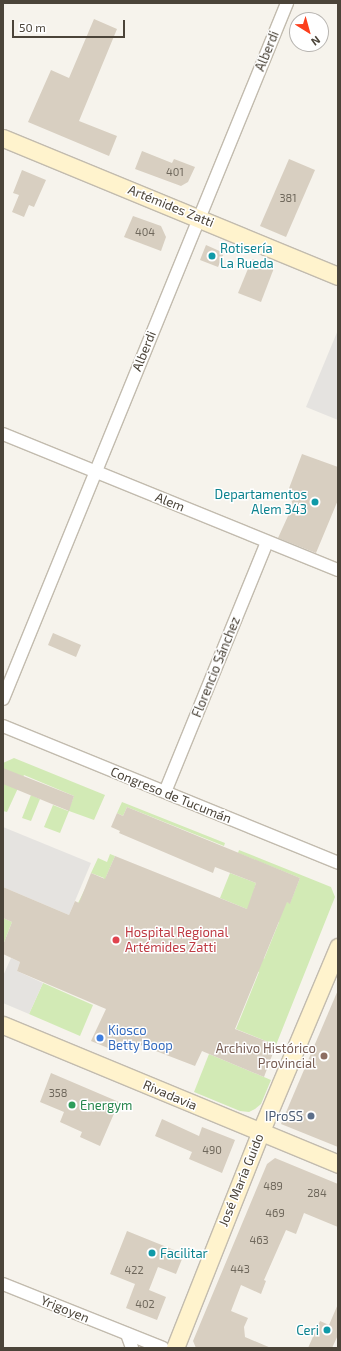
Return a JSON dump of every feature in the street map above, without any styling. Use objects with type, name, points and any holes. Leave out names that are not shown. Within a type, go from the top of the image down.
[{"type":"main road","name":"Artémides Zatti","points":[[3,138],[199,217],[338,276]]},
{"type":"main road","name":"José María Guido","points":[[175,1348],[260,1133],[338,947]]},
{"type":"main road","name":"Rivadavia","points":[[3,1025],[260,1133],[338,1164]]},
{"type":"street","name":"Alberdi","points":[[3,699],[287,3]]},
{"type":"street","name":"Alem","points":[[3,434],[338,570]]},
{"type":"street","name":"Florencio Sánchez","points":[[165,792],[267,542]]},
{"type":"street","name":"Congreso de Tucumán","points":[[3,726],[338,863]]},
{"type":"street","name":"Yrigoyen","points":[[3,1284],[163,1348]]},
{"type":"street","points":[[127,1334],[132,1348]]},
{"type":"green space","points":[[14,758],[105,795],[94,820],[69,811],[60,833],[44,827],[53,805],[68,811],[74,796],[24,775],[7,812],[3,811],[3,763]]},
{"type":"green space","points":[[31,795],[40,799],[31,821],[22,818]]},
{"type":"green space","points":[[122,802],[225,843],[224,846],[127,807],[123,816],[117,813]]},
{"type":"green space","points":[[239,850],[331,887],[335,897],[276,1045],[236,1029],[259,972],[196,946],[264,959],[279,922],[220,898],[230,873],[256,883],[254,890],[290,903],[300,878],[238,853]]},
{"type":"green space","points":[[110,854],[115,856],[106,877],[115,880],[111,891],[131,898],[134,889],[138,891],[130,911],[117,906],[115,910],[91,901],[88,906],[78,903],[85,889],[98,894],[104,878],[91,873],[98,858],[107,862]]},
{"type":"green space","points":[[3,918],[12,922],[3,945]]},
{"type":"green space","points":[[43,983],[93,1005],[80,1036],[29,1014]]},
{"type":"green space","points":[[209,1054],[271,1080],[261,1104],[249,1112],[240,1111],[194,1092]]},
{"type":"shaded area","points":[[338,330],[338,420],[306,407]]},
{"type":"shaded area","points":[[3,827],[91,863],[69,915],[3,887]]},
{"type":"shaded area","points":[[11,958],[20,962],[17,971],[43,983],[29,1014],[3,1003],[3,976]]},
{"type":"building","points":[[94,19],[117,29],[79,121],[117,136],[109,156],[28,122],[51,70],[69,78]]},
{"type":"building","points":[[142,151],[172,163],[174,159],[195,167],[188,182],[181,186],[135,169]]},
{"type":"building","points":[[289,159],[315,170],[286,237],[260,226]]},
{"type":"building","points":[[22,170],[46,180],[34,207],[29,205],[24,217],[12,212],[19,195],[13,193]]},
{"type":"building","points":[[133,216],[161,226],[166,237],[161,251],[124,237]]},
{"type":"building","name":"Rotisería La Rueda","points":[[206,245],[224,253],[218,267],[200,260]]},
{"type":"building","points":[[252,259],[274,268],[261,302],[238,293]]},
{"type":"building","name":"Departamentos Alem 343","points":[[302,454],[338,467],[338,500],[316,553],[278,538],[293,505],[288,491]]},
{"type":"building","points":[[53,633],[81,645],[76,657],[48,645]]},
{"type":"building","points":[[3,768],[74,796],[69,811],[3,784]]},
{"type":"building","name":"Hospital Regional Artémides Zatti","points":[[127,807],[300,878],[290,904],[287,902],[235,1029],[276,1045],[264,1077],[202,1051],[195,1066],[135,1043],[132,1050],[110,1041],[108,1048],[91,1041],[106,1009],[17,971],[20,962],[3,954],[3,945],[12,922],[3,918],[3,887],[69,915],[75,901],[79,903],[91,873],[105,879],[115,856],[247,909],[256,883],[215,867],[213,873],[119,833],[120,831],[111,827],[117,813],[123,816]]},
{"type":"building","points":[[338,990],[338,1147],[281,1124]]},
{"type":"building","points":[[51,1073],[119,1102],[100,1146],[80,1137],[82,1132],[60,1122],[64,1112],[40,1102]]},
{"type":"building","points":[[162,1119],[199,1136],[202,1127],[235,1140],[222,1173],[189,1159],[192,1152],[155,1136]]},
{"type":"building","points":[[275,1158],[338,1184],[338,1227],[304,1213],[296,1234],[286,1230],[264,1280],[266,1281],[261,1294],[241,1285],[231,1311],[248,1318],[244,1327],[245,1337],[271,1348],[196,1348],[193,1341],[267,1164]]},
{"type":"building","points":[[127,1231],[184,1254],[176,1274],[158,1267],[149,1290],[166,1297],[157,1320],[126,1308],[135,1284],[110,1274]]},
{"type":"building","name":"Ceri","points":[[338,1304],[338,1335],[332,1348],[308,1348],[320,1321],[329,1325]]},
{"type":"place","name":"Rotisería La Rueda","points":[[212,256]]},
{"type":"place","name":"Departamentos Alem 343","points":[[315,502]]},
{"type":"place","name":"Hospital Regional Artémides Zatti","points":[[116,940]]},
{"type":"place","name":"Kiosco Betty Boop","points":[[100,1038]]},
{"type":"place","name":"Archivo Histórico Provincial","points":[[324,1056]]},
{"type":"place","name":"Energym","points":[[72,1105]]},
{"type":"place","name":"IProSS","points":[[311,1116]]},
{"type":"place","name":"Facilitar","points":[[152,1253]]},
{"type":"place","name":"Ceri","points":[[327,1330]]}]
